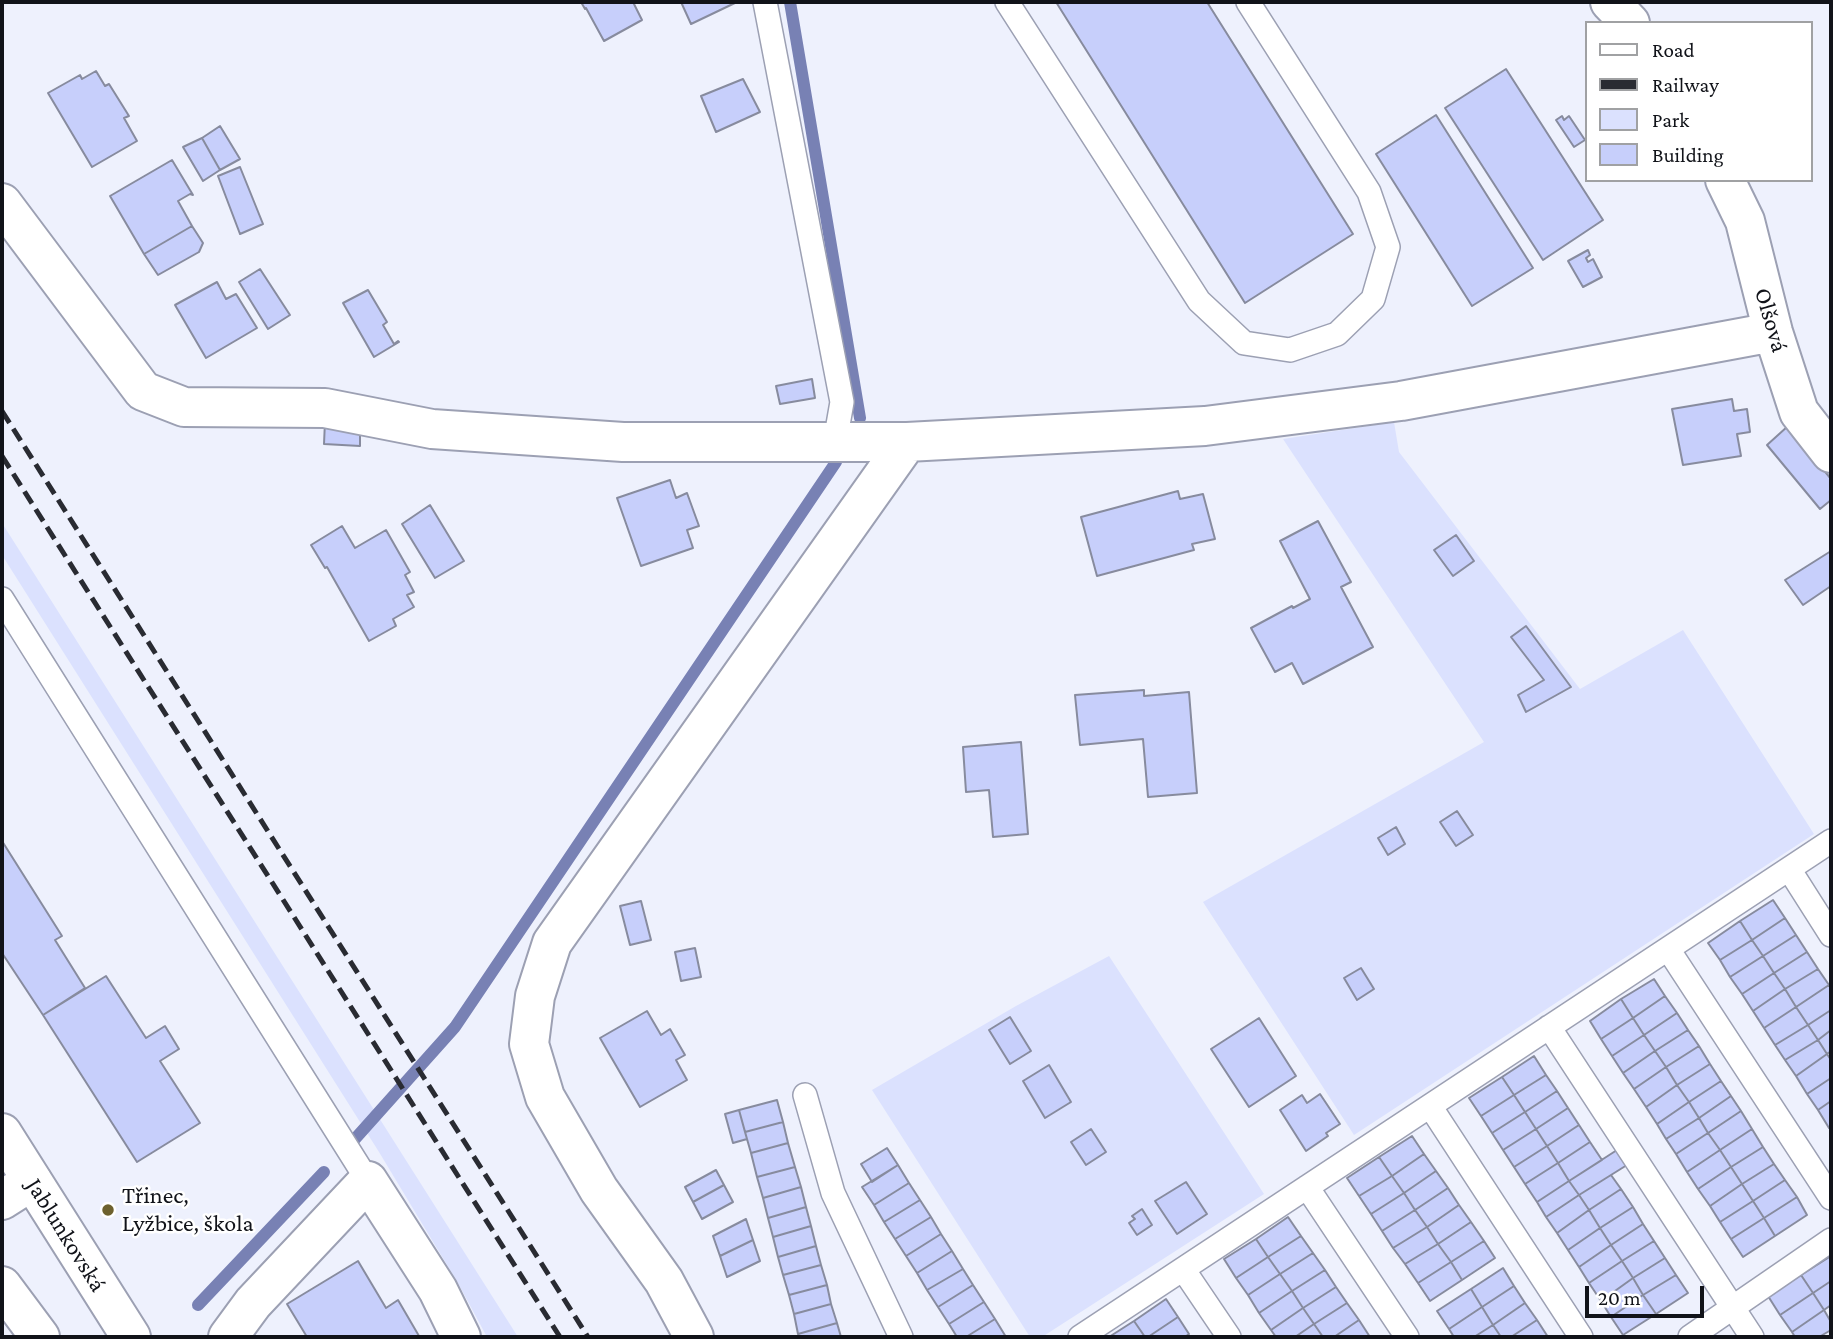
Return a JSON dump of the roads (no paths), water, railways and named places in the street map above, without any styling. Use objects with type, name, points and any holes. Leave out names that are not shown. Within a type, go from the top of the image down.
[{"type":"street","points":[[1610,2],[1628,21]]},
{"type":"street","name":"Olšová","points":[[1726,182],[1745,221],[1773,332],[1799,412],[1831,453]]},
{"type":"street","points":[[2,204],[143,391],[184,407],[325,408],[432,429],[623,442],[907,442],[1205,426],[1401,401],[1773,332]]},
{"type":"street","points":[[694,1337],[664,1281],[598,1190],[545,1097],[529,1044],[535,996],[551,943],[907,442]]},
{"type":"street","name":"Jablunkovská","points":[[2,1133],[17,1190],[131,1337]]},
{"type":"street","points":[[228,1337],[253,1303],[368,1181],[438,1290],[461,1337]]},
{"type":"street","points":[[2,1286],[40,1337]]},
{"type":"lane","points":[[765,2],[842,402],[835,442]]},
{"type":"lane","points":[[1007,2],[1199,301],[1244,343],[1290,350],[1337,334],[1373,299],[1388,247],[1369,192],[1248,2]]},
{"type":"lane","points":[[2,599],[368,1181]]},
{"type":"lane","points":[[1080,1337],[1831,841]]},
{"type":"lane","points":[[1789,869],[1831,935]]},
{"type":"lane","points":[[1668,948],[1831,1198]]},
{"type":"lane","points":[[1549,1027],[1752,1337]]},
{"type":"lane","points":[[805,1095],[833,1193],[901,1337]]},
{"type":"lane","points":[[1430,1106],[1581,1337]]},
{"type":"lane","points":[[1307,1187],[1407,1337]]},
{"type":"lane","points":[[1690,1337],[1831,1240]]},
{"type":"lane","points":[[1183,1269],[1229,1337]]},
{"type":"waterway","points":[[790,2],[860,418]]},
{"type":"waterway","points":[[354,1140],[455,1027],[836,462]]},
{"type":"waterway","points":[[198,1305],[324,1172]]},
{"type":"railway","points":[[2,411],[588,1337]]},
{"type":"railway","points":[[2,456],[560,1337]]},
{"type":"place","name":"Třinec, Lyžbice, škola","points":[[108,1210]]}]
